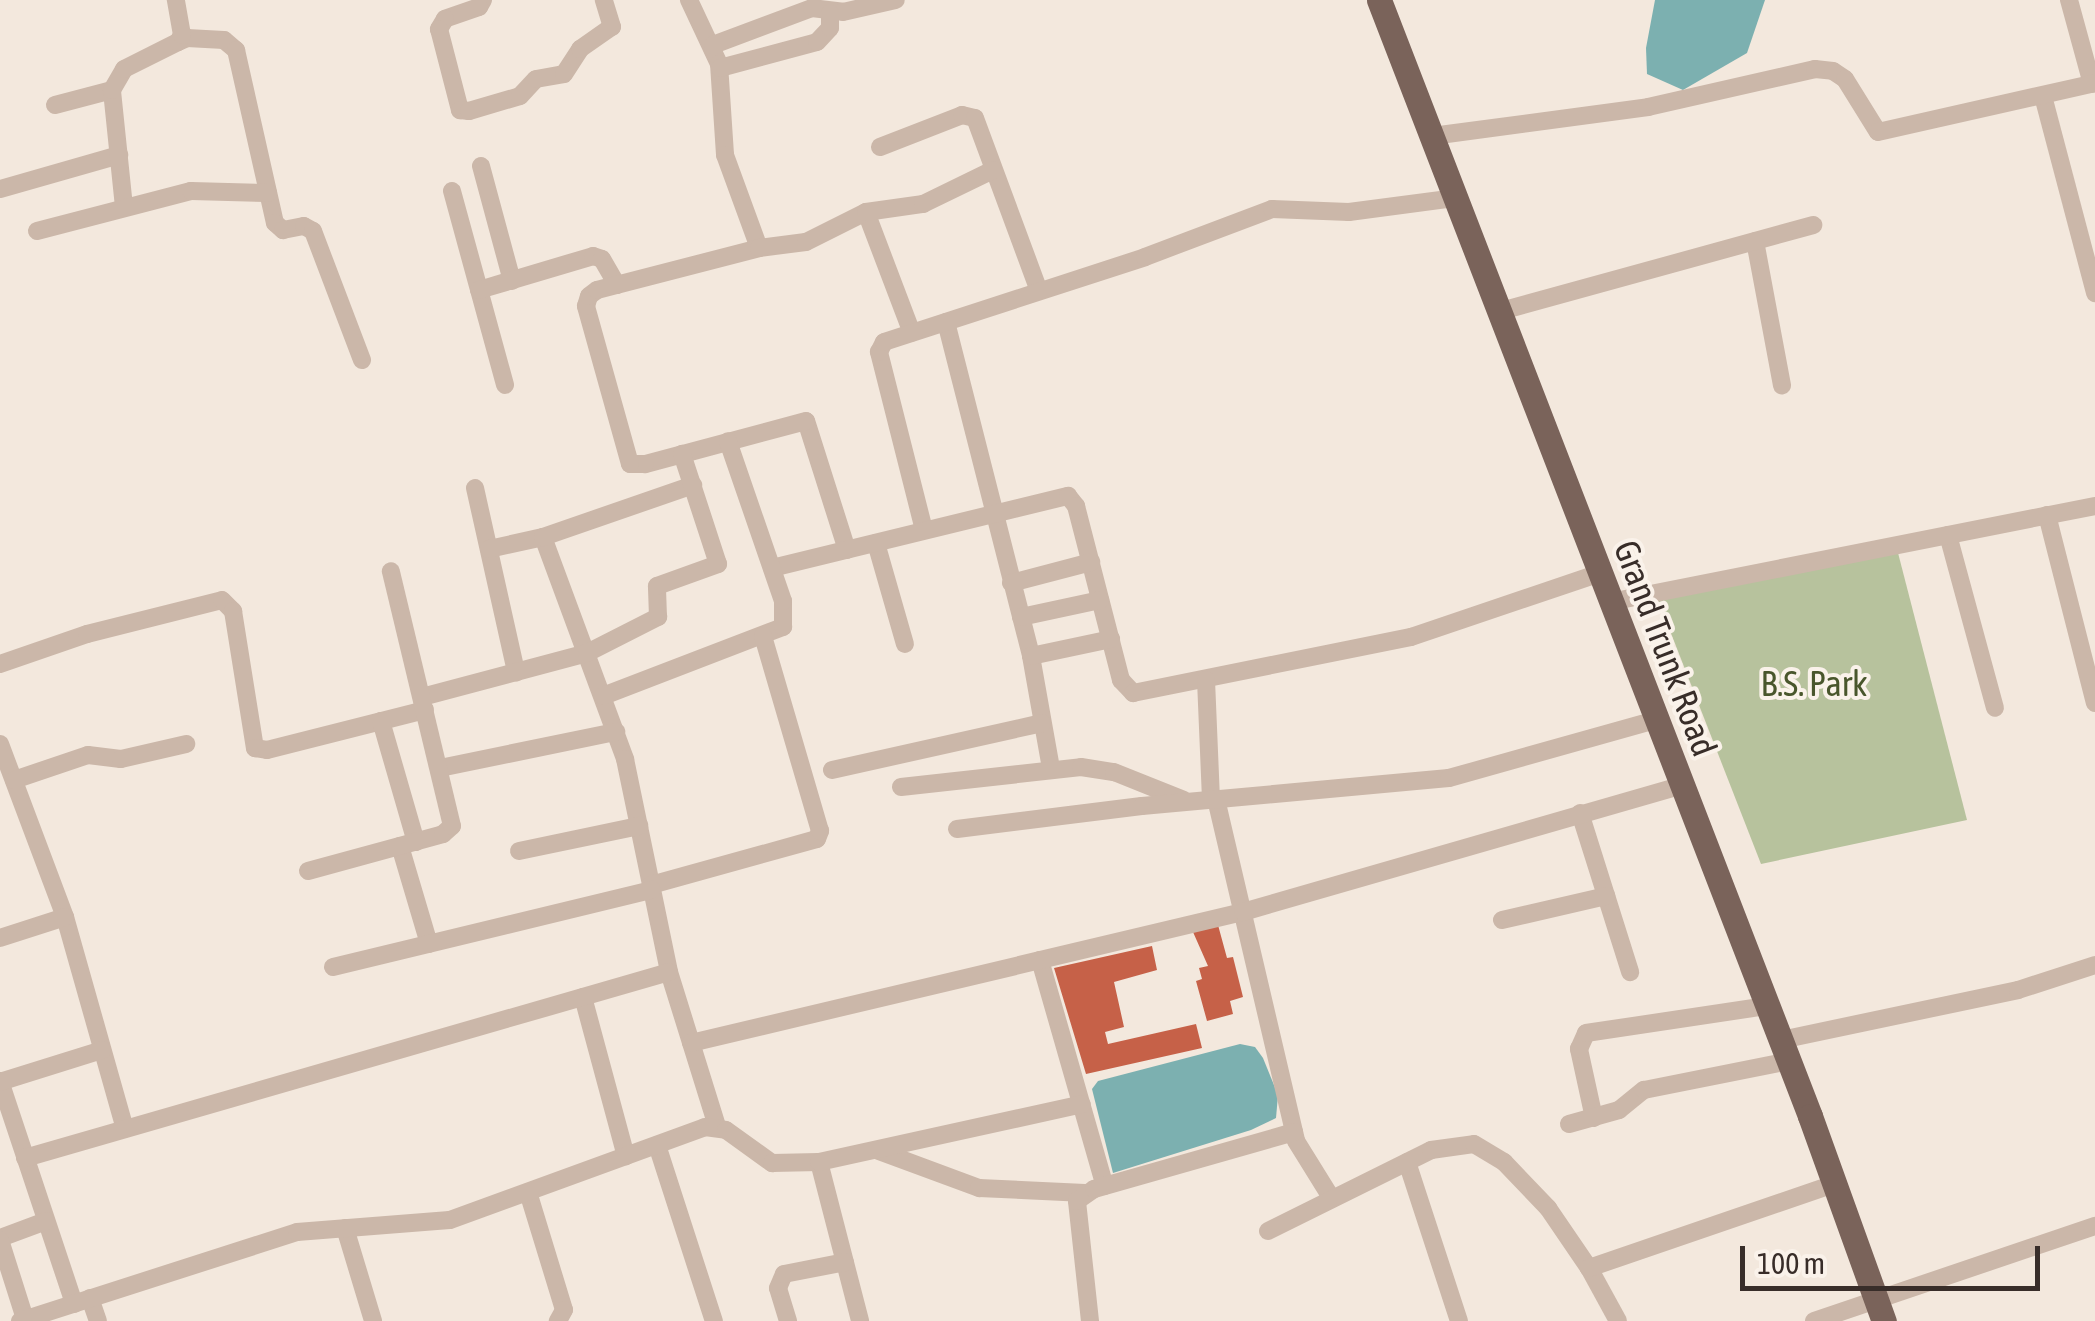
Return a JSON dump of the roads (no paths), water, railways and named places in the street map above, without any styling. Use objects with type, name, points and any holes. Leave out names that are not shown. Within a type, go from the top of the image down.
[{"type":"main road","name":"Grand Trunk Road","points":[[1379,0],[1785,1050],[1880,1311]]},
{"type":"street","points":[[176,0],[182,35],[178,42]]},
{"type":"street","points":[[483,0],[479,7],[445,19],[439,29],[456,100],[460,110],[469,112],[520,96],[536,79],[564,74],[580,49],[612,27],[604,0]]},
{"type":"street","points":[[689,0],[713,44],[720,68],[725,156],[759,248]]},
{"type":"street","points":[[713,44],[802,10],[830,13],[896,0]]},
{"type":"street","points":[[1432,136],[1648,107],[1815,70],[1832,71],[1845,79],[1878,132],[2093,83],[2070,0]]},
{"type":"street","points":[[802,10],[806,44]]},
{"type":"street","points":[[720,68],[824,36],[830,13]]},
{"type":"street","points":[[124,207],[112,90],[124,69],[178,42],[224,40],[236,50],[278,228],[312,230],[362,360]]},
{"type":"street","points":[[55,104],[112,90]]},
{"type":"street","points":[[2043,96],[2095,293]]},
{"type":"street","points":[[880,147],[969,114],[979,125],[1040,291]]},
{"type":"street","points":[[0,189],[119,154]]},
{"type":"street","points":[[481,166],[512,280]]},
{"type":"street","points":[[847,550],[806,421],[637,466],[627,459],[586,306],[597,290],[759,248],[816,239],[866,212],[924,204],[993,170]]},
{"type":"street","points":[[37,232],[192,191],[268,194]]},
{"type":"street","points":[[452,191],[505,385]]},
{"type":"street","points":[[924,530],[879,352],[884,342],[1272,208],[1348,212],[1456,198]]},
{"type":"street","points":[[866,212],[912,333]]},
{"type":"street","points":[[1502,311],[1813,225]]},
{"type":"street","points":[[1754,241],[1782,385]]},
{"type":"street","points":[[479,290],[599,256],[616,285]]},
{"type":"street","points":[[946,322],[1021,617],[1051,768]]},
{"type":"street","points":[[603,696],[783,627],[786,614],[728,441]]},
{"type":"street","points":[[0,664],[87,634],[222,600],[234,611],[255,748],[267,750],[381,721],[516,672],[587,653],[658,617],[657,586],[718,564],[682,454]]},
{"type":"street","points":[[489,549],[544,537],[693,485]]},
{"type":"street","points":[[475,488],[516,672]]},
{"type":"street","points":[[772,568],[1068,496],[1076,506],[1121,680],[1133,693],[1411,637],[1600,573]]},
{"type":"street","points":[[1610,602],[2095,506]]},
{"type":"street","points":[[2047,515],[2095,703]]},
{"type":"street","points":[[1948,534],[1994,708]]},
{"type":"street","points":[[544,537],[616,732],[668,972],[716,1126],[772,1163],[819,1162],[1082,1104]]},
{"type":"street","points":[[876,542],[905,644]]},
{"type":"street","points":[[1011,583],[1091,562]]},
{"type":"street","points":[[308,871],[443,834],[452,826],[391,571]]},
{"type":"street","points":[[1021,617],[1100,600]]},
{"type":"street","points":[[333,968],[651,888],[817,839],[820,831],[763,636]]},
{"type":"street","points":[[1030,656],[1110,640]]},
{"type":"street","points":[[1206,680],[1214,799],[1294,1132],[1305,1159],[1332,1199]]},
{"type":"street","points":[[957,830],[1214,799],[1450,778],[1656,720]]},
{"type":"street","points":[[381,721],[429,944]]},
{"type":"street","points":[[832,770],[1042,723]]},
{"type":"street","points":[[440,768],[616,732]]},
{"type":"street","points":[[0,744],[65,917],[125,1129]]},
{"type":"street","points":[[14,780],[88,755],[121,759],[186,744]]},
{"type":"street","points":[[902,787],[1051,768],[1114,772],[1189,802]]},
{"type":"street","points":[[691,1044],[1242,912],[1680,786]]},
{"type":"street","points":[[1580,812],[1630,972]]},
{"type":"street","points":[[519,852],[639,826]]},
{"type":"street","points":[[1502,920],[1606,896]]},
{"type":"street","points":[[0,938],[65,917]]},
{"type":"street","points":[[1040,960],[1105,1186]]},
{"type":"street","points":[[1569,1124],[1619,1110],[1644,1090],[2018,990],[2095,965]]},
{"type":"street","points":[[26,1158],[668,972]]},
{"type":"street","points":[[583,997],[626,1156]]},
{"type":"street","points":[[1594,1118],[1579,1049],[1586,1032],[1768,1006]]},
{"type":"street","points":[[98,1321],[82,1301],[46,1221],[0,1084],[102,1050]]},
{"type":"street","points":[[46,1221],[0,1239],[22,1320],[297,1232],[434,1224],[716,1126]]},
{"type":"street","points":[[1090,1321],[1075,1213],[1077,1200],[1105,1186],[1294,1132]]},
{"type":"street","points":[[1268,1230],[1407,1162],[1453,1144],[1490,1150],[1548,1208],[1589,1268],[1618,1321]]},
{"type":"street","points":[[657,1145],[714,1321]]},
{"type":"street","points":[[879,1151],[979,1188],[1085,1193]]},
{"type":"street","points":[[819,1162],[860,1321]]},
{"type":"street","points":[[1407,1162],[1456,1320]]},
{"type":"street","points":[[1589,1268],[1834,1184]]},
{"type":"street","points":[[528,1192],[564,1310],[558,1321]]},
{"type":"street","points":[[1814,1321],[1880,1311],[2095,1226]]},
{"type":"street","points":[[345,1228],[373,1321]]},
{"type":"street","points":[[788,1321],[778,1288],[784,1274],[844,1262]]},
{"type":"water","points":[[1655,0],[1765,0],[1747,53],[1683,90],[1647,74],[1646,48]]},
{"type":"water","points":[[1240,1044],[1255,1047],[1263,1058],[1278,1095],[1276,1118],[1251,1130],[1113,1173],[1092,1089],[1098,1081]]},
{"type":"park label","name":"B.S. Park","points":[[1814,683]]}]
